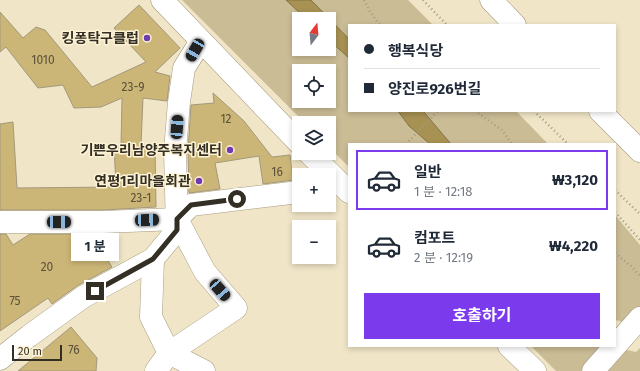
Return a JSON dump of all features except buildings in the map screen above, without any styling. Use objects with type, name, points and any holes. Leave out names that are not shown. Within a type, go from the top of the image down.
[{"type":"street","points":[[162,0],[292,135]]},
{"type":"street","points":[[491,0],[514,24]]},
{"type":"street","points":[[0,359],[83,297],[153,259],[177,230],[175,151],[179,102],[184,68],[201,40]]},
{"type":"street","points":[[601,112],[640,151]]},
{"type":"street","points":[[315,160],[340,189]]},
{"type":"street","points":[[0,222],[103,222],[177,219],[191,205],[292,193]]},
{"type":"street","points":[[156,371],[169,353],[236,308],[205,272],[177,219]]},
{"type":"street","points":[[153,259],[151,316],[169,353],[204,371]]},
{"type":"street","points":[[616,345],[640,318]]},
{"type":"street","points":[[510,347],[535,371]]},
{"type":"street","points":[[593,371],[614,347]]},
{"type":"path","points":[[364,0],[370,12],[379,24]]},
{"type":"path","points":[[423,0],[446,24]]},
{"type":"path","points":[[407,143],[437,112]]},
{"type":"path","points":[[476,112],[502,130],[511,143]]},
{"type":"path","points":[[535,112],[567,143]]},
{"type":"path","points":[[616,191],[640,214]]},
{"type":"path","points":[[616,213],[640,240]]},
{"type":"path","points":[[616,254],[632,266],[640,276]]},
{"type":"shaded area","points":[[182,0],[408,0],[432,24],[348,24],[348,112],[517,112],[547,143],[348,143],[348,166],[336,154],[336,116],[298,116]]},
{"type":"shaded area","points":[[286,0],[311,0],[323,12],[299,12]]},
{"type":"shaded area","points":[[336,26],[348,38],[348,57],[336,46]]},
{"type":"shaded area","points":[[399,112],[424,112],[450,143],[429,143],[409,126]]},
{"type":"shaded area","points":[[616,216],[640,245],[640,371],[556,371],[532,347],[616,347]]},
{"type":"pier","points":[[617,320],[640,329],[640,348],[636,352],[627,350],[616,339]]},
{"type":"place","name":"킹퐁탁구클럽","points":[[147,38]]},
{"type":"place","name":"기쁜우리남양주복지센터","points":[[230,150]]},
{"type":"place","name":"연평1리마을회관","points":[[199,181]]},
{"type":"route","points":[[95,291],[153,259],[177,230],[177,219],[191,205],[237,199]]}]
